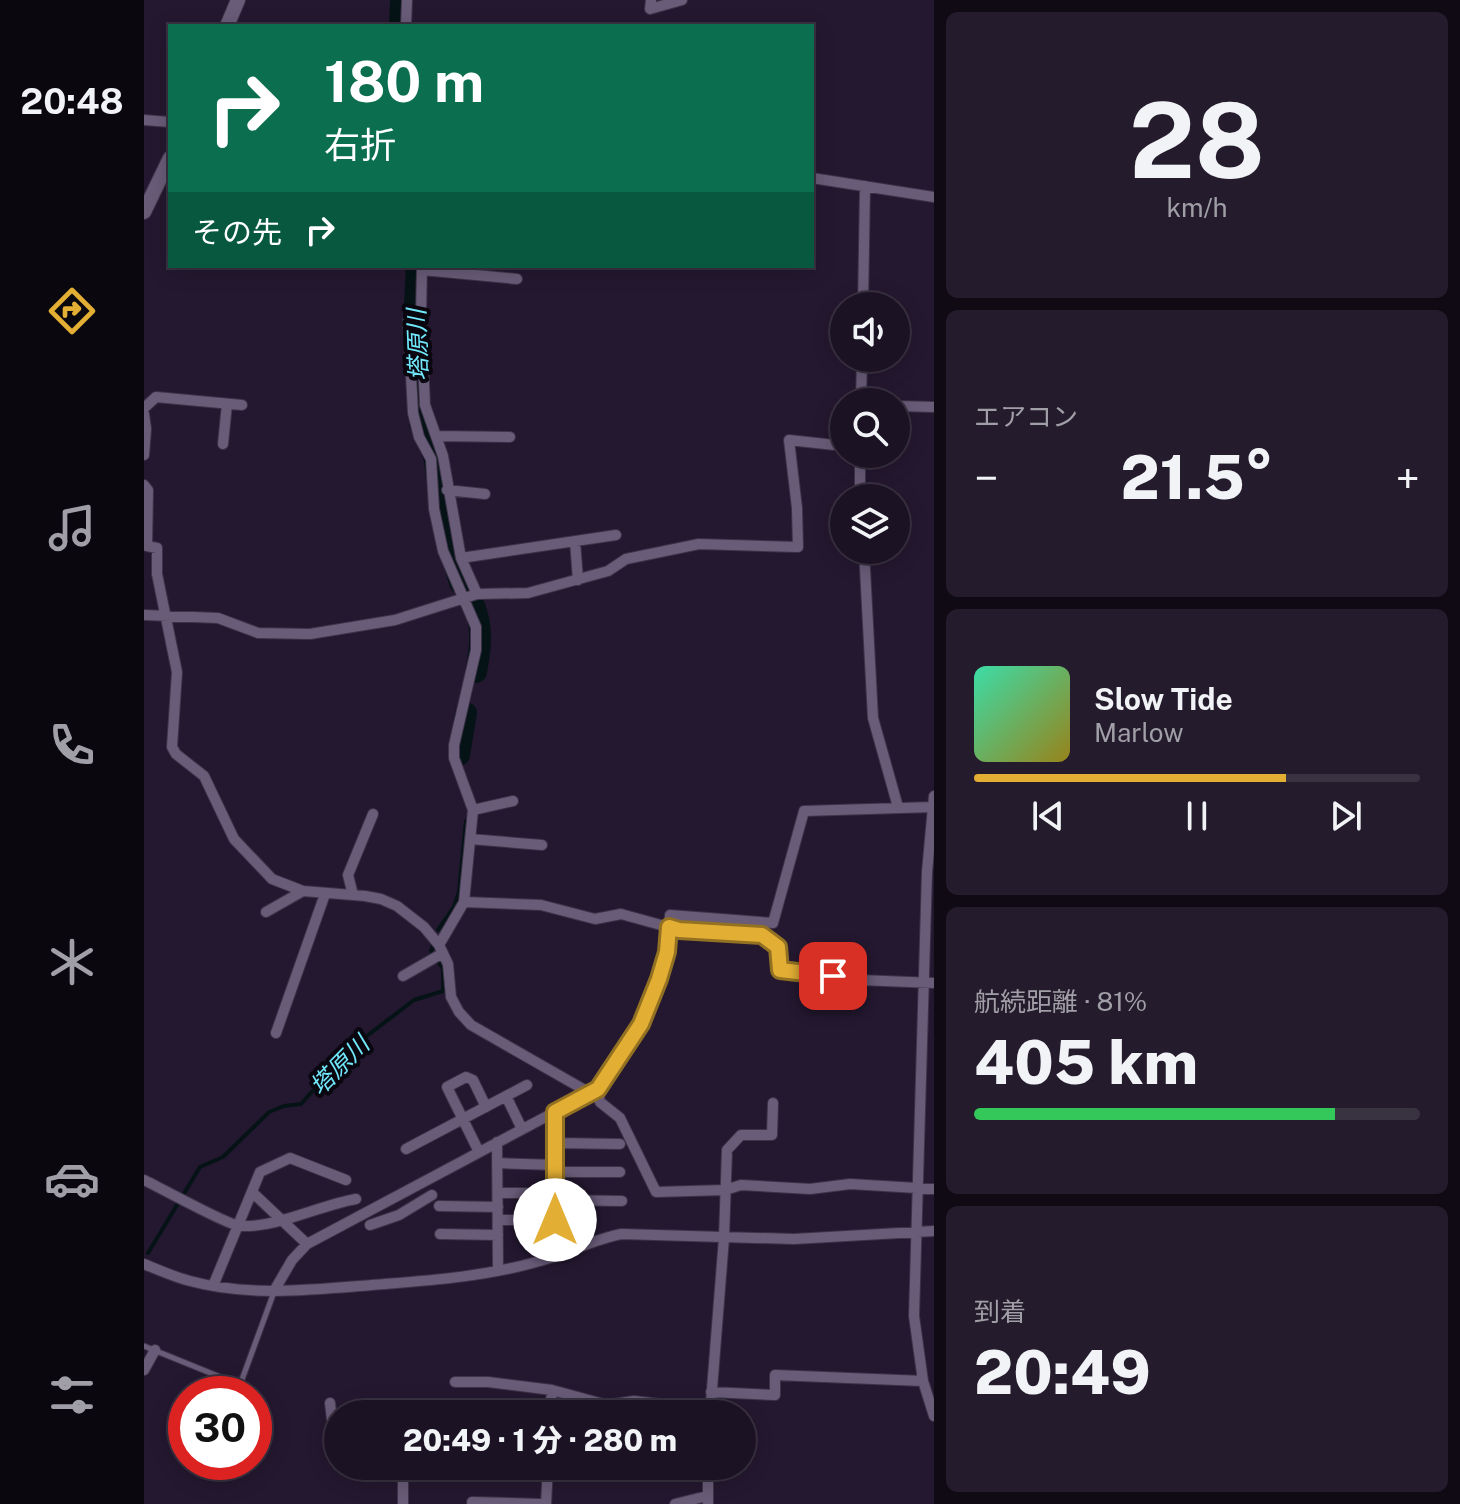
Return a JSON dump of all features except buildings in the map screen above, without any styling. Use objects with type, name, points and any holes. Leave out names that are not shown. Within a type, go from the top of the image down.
[{"type":"main road","points":[[228,24],[238,0]]},
{"type":"main road","points":[[144,212],[168,162]]},
{"type":"street","points":[[406,24],[407,0]]},
{"type":"street","points":[[651,0],[650,9],[682,0]]},
{"type":"street","points":[[144,120],[168,122]]},
{"type":"street","points":[[814,178],[934,197]]},
{"type":"street","points":[[863,292],[865,186]]},
{"type":"street","points":[[477,594],[461,558],[443,456],[425,405],[422,268],[517,279]]},
{"type":"street","points":[[403,976],[431,960],[441,950],[464,902],[473,810],[454,758],[454,745],[476,650],[476,627],[443,551],[434,509],[431,459],[419,437],[413,413],[408,321],[421,316]]},
{"type":"street","points":[[144,408],[156,397],[242,405]]},
{"type":"street","points":[[223,444],[227,404]]},
{"type":"street","points":[[910,406],[934,407]]},
{"type":"street","points":[[144,414],[144,455]]},
{"type":"street","points":[[419,437],[434,431],[510,437]]},
{"type":"street","points":[[144,615],[218,618],[258,633],[310,634],[395,620],[477,594],[528,593],[608,571],[626,559],[699,544],[798,547],[789,440],[830,444]]},
{"type":"street","points":[[144,485],[148,490],[147,546],[157,548],[157,574],[177,672],[172,747],[176,754],[204,776],[234,839],[272,879],[303,891],[381,899],[397,906],[424,927],[448,964],[451,997],[459,1012],[471,1025],[594,1091],[600,1102],[620,1118],[656,1192],[725,1190],[741,1185],[810,1189],[850,1184],[934,1189]]},
{"type":"street","points":[[447,490],[485,494]]},
{"type":"street","points":[[461,558],[616,535]]},
{"type":"street","points":[[575,541],[578,580]]},
{"type":"street","points":[[865,564],[873,718],[898,807]]},
{"type":"street","points":[[473,810],[513,801]]},
{"type":"street","points":[[274,1291],[292,1260],[307,1244],[594,1091],[641,1024],[667,952],[670,915],[773,923],[804,811],[898,807],[933,802],[927,872],[930,984],[917,1188],[914,1316],[923,1381],[934,1416]]},
{"type":"street","points":[[353,895],[348,875],[373,814]]},
{"type":"street","points":[[470,839],[542,845]]},
{"type":"street","points":[[266,912],[303,891]]},
{"type":"street","points":[[276,1033],[325,894]]},
{"type":"street","points":[[464,902],[541,905],[595,919],[621,914],[679,930],[762,935],[778,947],[780,970],[930,984]]},
{"type":"street","points":[[479,1152],[447,1087],[466,1077],[473,1080],[486,1107]]},
{"type":"street","points":[[406,1149],[527,1085]]},
{"type":"street","points":[[506,1096],[522,1129]]},
{"type":"street","points":[[711,1400],[724,1238],[727,1150],[741,1135],[772,1135],[773,1103]]},
{"type":"street","points":[[555,1112],[556,1256]]},
{"type":"street","points":[[497,1142],[498,1270]]},
{"type":"street","points":[[555,1143],[620,1144]]},
{"type":"street","points":[[213,1286],[260,1172],[290,1158],[346,1180]]},
{"type":"street","points":[[497,1163],[620,1172]]},
{"type":"street","points":[[144,1180],[238,1226],[281,1219],[356,1199]]},
{"type":"street","points":[[252,1192],[307,1244]]},
{"type":"street","points":[[498,1193],[622,1201]]},
{"type":"street","points":[[370,1225],[399,1215],[432,1195]]},
{"type":"street","points":[[439,1206],[498,1207]]},
{"type":"street","points":[[498,1220],[555,1220]]},
{"type":"street","points":[[144,1264],[189,1281],[213,1286],[274,1291],[427,1280],[498,1270],[556,1256],[601,1238],[622,1234],[794,1239],[934,1231]]},
{"type":"street","points":[[440,1234],[498,1235]]},
{"type":"street","points":[[144,1370],[150,1348]]},
{"type":"street","points":[[711,1392],[775,1395],[775,1375],[923,1381]]},
{"type":"street","points":[[455,1382],[488,1382],[552,1390],[589,1400]]},
{"type":"street","points":[[551,1400],[552,1390]]},
{"type":"street","points":[[403,1480],[403,1504]]},
{"type":"street","points":[[472,1502],[543,1504],[546,1480]]},
{"type":"street","points":[[675,1504],[707,1500],[708,1480]]},
{"type":"lane","points":[[150,1348],[240,1385],[274,1291]]},
{"type":"waterway","name":"塔原川","points":[[400,24],[401,0]]},
{"type":"waterway","name":"塔原川","points":[[417,268],[414,324],[420,423]]},
{"type":"waterway","name":"塔原川","points":[[426,439],[434,455],[444,527],[460,583]]},
{"type":"waterway","name":"塔原川","points":[[473,603],[480,637],[476,672]]},
{"type":"waterway","name":"塔原川","points":[[459,755],[466,713]]},
{"type":"waterway","name":"塔原川","points":[[438,930],[454,907],[459,892],[466,821]]},
{"type":"waterway","name":"塔原川","points":[[148,1253],[200,1167],[223,1157],[269,1112],[301,1104],[351,1048],[414,1000],[443,991],[443,969],[431,951],[434,943]]},
{"type":"route","points":[[555,1220],[555,1112],[598,1089],[641,1024],[667,952],[669,927],[762,935],[778,947],[780,970],[833,976]]}]
